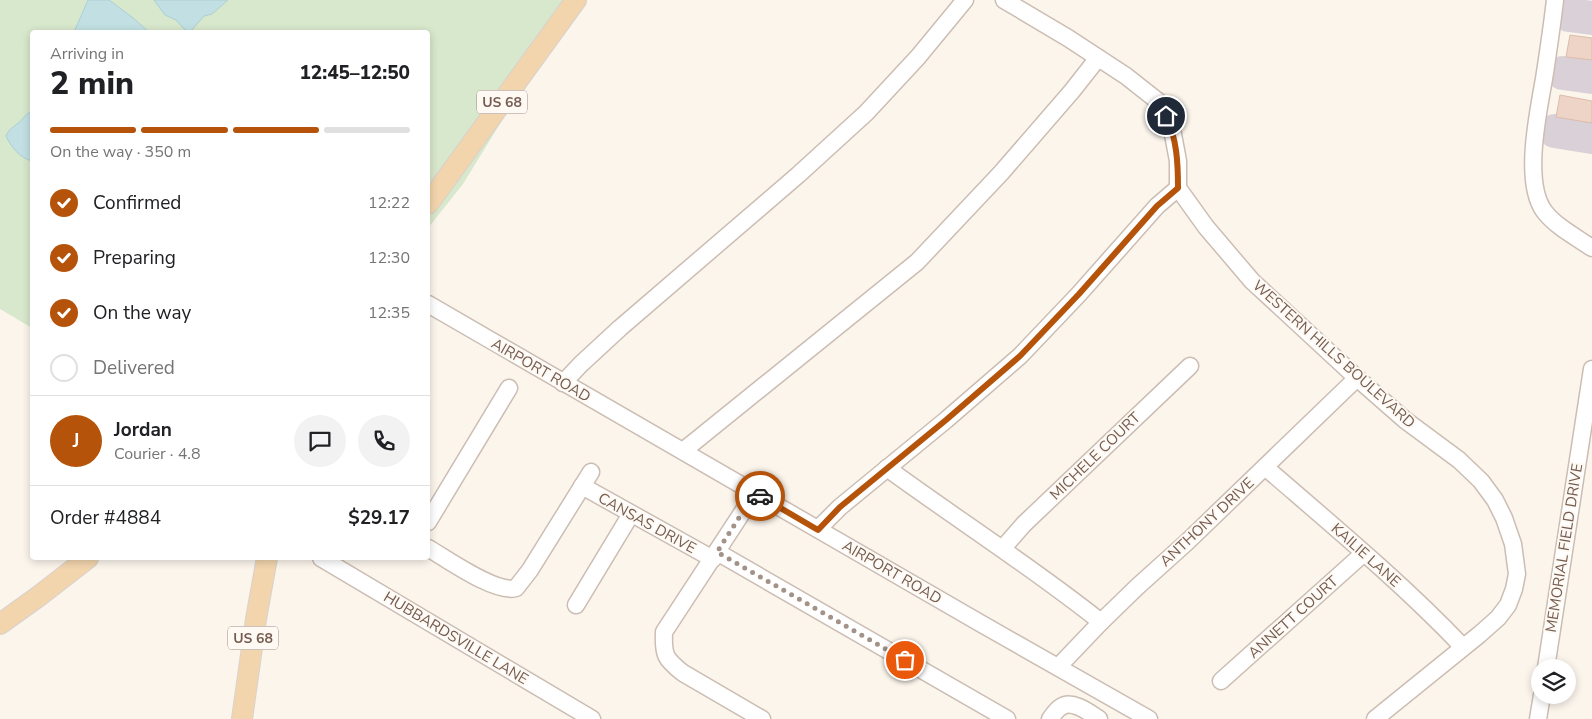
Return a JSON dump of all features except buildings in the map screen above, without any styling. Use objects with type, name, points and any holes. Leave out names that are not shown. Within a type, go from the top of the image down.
[{"type":"main road","name":"US 68","points":[[430,188],[566,0]]},
{"type":"main road","name":"US 68","points":[[430,201],[576,0]]},
{"type":"main road","points":[[0,624],[85,560]]},
{"type":"main road","name":"US 68","points":[[241,719],[250,625],[260,560]]},
{"type":"main road","name":"US 68","points":[[241,719],[267,560]]},
{"type":"street","points":[[563,383],[620,328],[798,175],[866,113],[918,57],[965,0]]},
{"type":"street","points":[[818,530],[840,507],[1020,356],[1079,294],[1157,206],[1178,188],[1178,161],[1172,129],[1159,102],[1126,76],[1068,38],[1004,0]]},
{"type":"street","points":[[1556,0],[1535,138],[1534,176],[1537,194],[1543,209],[1550,218],[1592,248]]},
{"type":"street","points":[[683,451],[917,262],[1001,173],[1098,58]]},
{"type":"street","name":"WESTERN HILLS BOULEVARD","points":[[1178,188],[1206,227],[1252,281],[1357,378],[1406,420],[1459,460],[1481,481],[1495,500],[1504,518],[1512,540],[1517,574],[1508,605],[1498,618],[1480,634],[1375,719]]},
{"type":"street","name":"AIRPORT ROAD","points":[[430,305],[1149,719]]},
{"type":"street","name":"MICHELE COURT","points":[[1003,548],[1024,524],[1190,366]]},
{"type":"street","name":"MEMORIAL FIELD DRIVE","points":[[1547,659],[1592,369]]},
{"type":"street","name":"ANTHONY DRIVE","points":[[1058,667],[1137,587],[1187,542],[1357,378]]},
{"type":"street","points":[[430,519],[509,388]]},
{"type":"street","name":"KAILIE LANE","points":[[1265,466],[1364,553],[1439,622],[1463,647]]},
{"type":"street","points":[[887,468],[938,505],[1003,548],[1101,622]]},
{"type":"street","points":[[430,549],[494,586],[511,590],[516,588],[591,472]]},
{"type":"street","name":"CANSAS DRIVE","points":[[582,486],[631,514],[715,556],[1007,719]]},
{"type":"street","points":[[755,493],[664,632],[664,653],[672,664],[683,673],[762,719]]},
{"type":"street","points":[[576,605],[631,514]]},
{"type":"street","name":"ANNETT COURT","points":[[1221,681],[1364,553]]},
{"type":"street","name":"HUBBARDSVILLE LANE","points":[[324,560],[592,719]]},
{"type":"street","points":[[1538,719],[1540,704]]},
{"type":"street","points":[[1050,719],[1064,705],[1083,709],[1099,719]]},
{"type":"green space","points":[[0,0],[576,0],[463,184],[430,225],[430,30],[30,30],[30,327],[0,309]]},
{"type":"water","points":[[88,0],[109,0],[147,30],[75,30]]},
{"type":"water","points":[[154,0],[228,0],[212,14],[204,16],[192,30],[185,30],[176,20],[165,15]]},
{"type":"water","points":[[30,112],[30,160],[16,152],[6,136]]},
{"type":"taxiway","points":[[1569,15],[1592,18]]},
{"type":"taxiway","points":[[1563,73],[1592,77]]},
{"type":"taxiway","points":[[1555,131],[1592,137]]},
{"type":"way so far","points":[[760,496],[755,493],[717,552],[905,660]]},
{"type":"route","points":[[760,496],[818,530],[840,507],[1020,356],[1079,294],[1157,206],[1178,188],[1178,161],[1172,129],[1166,116]]}]
